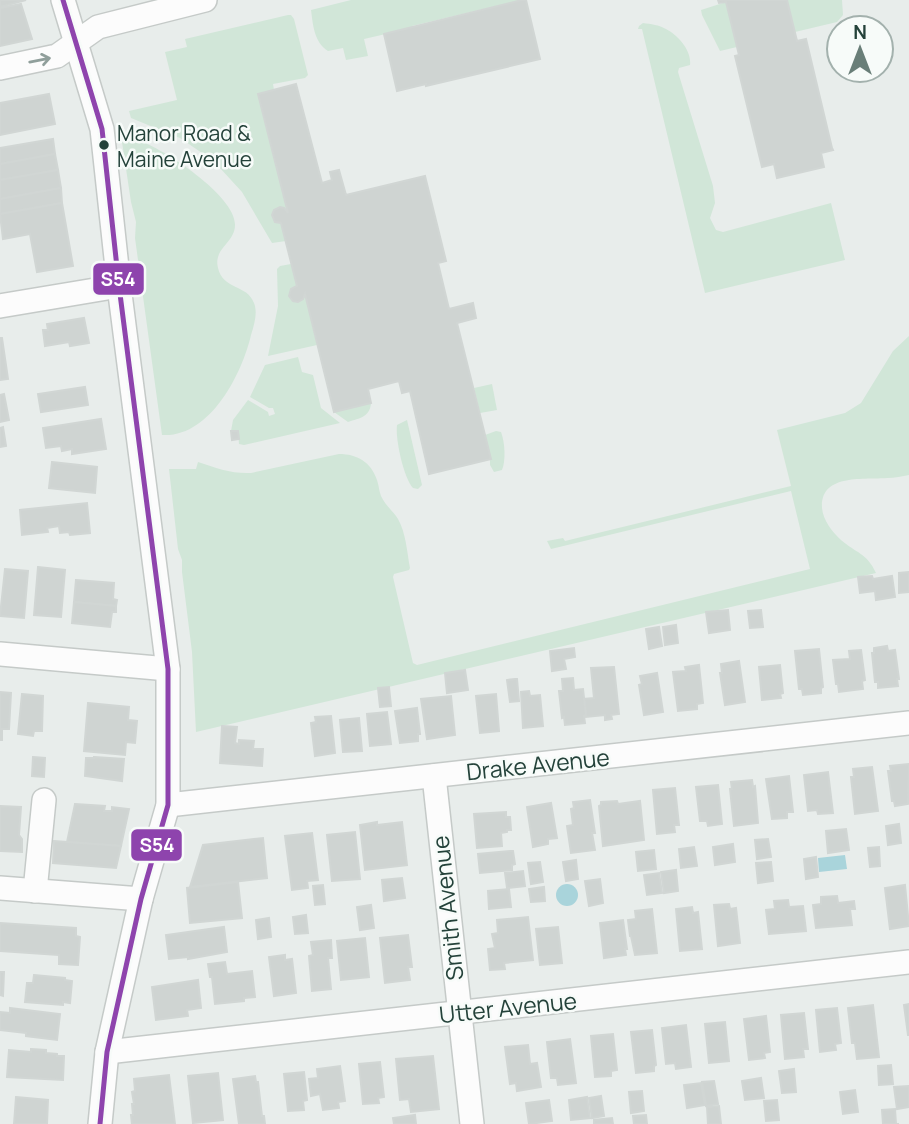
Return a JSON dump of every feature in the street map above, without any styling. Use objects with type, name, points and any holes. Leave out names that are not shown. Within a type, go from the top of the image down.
[{"type":"street","points":[[64,0],[102,129],[119,286],[168,669],[168,806],[141,899],[107,1052],[100,1124]]},
{"type":"street","points":[[0,68],[57,56],[98,27],[205,0]]},
{"type":"street","points":[[0,306],[119,286]]},
{"type":"street","points":[[0,654],[168,669]]},
{"type":"street","name":"Drake Avenue","points":[[168,806],[909,723]]},
{"type":"street","name":"Smith Avenue","points":[[434,776],[471,1124]]},
{"type":"street","points":[[35,891],[44,800]]},
{"type":"street","points":[[0,888],[141,899]]},
{"type":"street","name":"Utter Avenue","points":[[107,1052],[909,962]]},
{"type":"green space","points":[[351,0],[522,0],[364,39],[368,56],[346,60],[343,48],[328,51],[320,43],[315,33],[311,10]]},
{"type":"green space","points":[[787,0],[842,0],[843,14],[825,14],[825,25],[795,32]]},
{"type":"green space","points":[[726,2],[737,47],[720,51],[701,10]]},
{"type":"green space","points":[[288,15],[294,19],[308,75],[305,78],[273,84],[274,90],[258,94],[288,213],[284,208],[274,210],[273,219],[281,223],[286,241],[272,243],[242,192],[220,168],[180,138],[131,118],[129,111],[177,100],[165,52],[187,47],[185,39]]},
{"type":"green space","points":[[643,23],[671,32],[689,54],[690,65],[679,68],[678,72],[713,186],[715,203],[710,218],[716,230],[723,232],[831,203],[845,260],[705,293],[642,29],[638,29]]},
{"type":"green space","points":[[138,140],[197,175],[224,201],[232,213],[235,225],[232,236],[219,255],[218,268],[225,280],[251,297],[256,315],[247,351],[232,385],[221,401],[195,426],[179,433],[162,435],[135,238],[136,222],[122,142]]},
{"type":"green space","points":[[291,264],[297,286],[291,289],[289,296],[297,302],[305,294],[317,345],[268,356],[278,306],[277,269]]},
{"type":"green space","points":[[909,336],[909,475],[846,481],[828,489],[823,497],[822,508],[828,526],[841,540],[865,557],[876,573],[196,732],[192,652],[169,469],[196,469],[198,462],[231,472],[251,473],[339,454],[357,457],[367,464],[378,482],[381,496],[401,524],[405,536],[410,568],[394,574],[393,577],[413,663],[417,665],[810,569],[791,491],[551,549],[547,541],[563,538],[565,541],[791,486],[777,430],[845,413],[861,403],[893,351]]},
{"type":"green space","points":[[298,357],[302,372],[313,375],[321,408],[340,423],[239,444],[238,431],[231,431],[233,420],[248,400],[268,412],[269,416],[275,414],[273,408],[250,397],[265,365]]},
{"type":"green space","points":[[492,384],[497,410],[480,413],[474,388]]},
{"type":"green space","points":[[371,403],[366,414],[348,422],[334,412]]},
{"type":"green space","points":[[407,420],[422,485],[418,489],[413,488],[410,483],[399,449],[397,425]]},
{"type":"green space","points":[[501,432],[504,457],[502,470],[494,472],[490,465],[491,458],[485,435]]},
{"type":"water","points":[[845,855],[847,869],[819,872],[818,858]]},
{"type":"water","points":[[563,884],[571,884],[578,891],[578,899],[571,906],[563,906],[556,899],[556,891]]},
{"type":"building","points":[[0,0],[26,0],[0,7]]},
{"type":"building","points":[[526,0],[540,59],[397,91],[384,34]]},
{"type":"building","points":[[718,0],[787,0],[797,41],[806,39],[833,150],[821,153],[824,167],[777,178],[774,164],[762,167],[735,56],[739,55],[726,2],[719,3]]},
{"type":"building","points":[[21,4],[32,39],[0,46],[0,8]]},
{"type":"building","points":[[296,84],[322,183],[332,180],[330,172],[339,170],[346,195],[425,176],[446,261],[438,263],[449,309],[473,303],[476,318],[457,323],[491,459],[429,474],[410,391],[402,393],[399,381],[368,389],[371,403],[334,412],[305,294],[298,302],[289,296],[291,289],[297,286],[281,223],[275,222],[272,215],[274,210],[280,207],[288,213],[258,94]]},
{"type":"building","points":[[49,94],[55,124],[0,135],[0,103]]},
{"type":"building","points":[[53,139],[55,154],[0,164],[0,148]]},
{"type":"building","points":[[55,154],[58,170],[0,180],[0,164]]},
{"type":"building","points":[[58,170],[61,188],[0,199],[0,180]]},
{"type":"building","points":[[61,188],[62,203],[0,214],[0,199]]},
{"type":"building","points":[[62,203],[73,266],[37,272],[30,234],[3,239],[0,214]]},
{"type":"building","points":[[84,318],[89,343],[70,346],[69,342],[45,346],[43,330],[48,330],[47,324]]},
{"type":"building","points":[[0,338],[8,379],[0,380]]},
{"type":"building","points":[[85,387],[88,405],[41,412],[38,394]]},
{"type":"building","points":[[4,394],[9,420],[0,422],[0,395]]},
{"type":"building","points":[[101,419],[106,449],[72,454],[72,449],[62,451],[61,446],[46,448],[43,428]]},
{"type":"building","points":[[3,427],[6,446],[0,447],[0,428]]},
{"type":"building","points":[[231,431],[238,431],[239,439],[232,440]]},
{"type":"building","points":[[52,462],[97,467],[95,493],[49,488]]},
{"type":"building","points":[[87,503],[90,533],[60,533],[59,526],[47,528],[48,532],[22,535],[20,510]]},
{"type":"building","points":[[38,567],[65,570],[61,617],[34,615]]},
{"type":"building","points":[[5,569],[28,571],[24,618],[0,616]]},
{"type":"building","points":[[909,572],[909,592],[899,593],[899,573]]},
{"type":"building","points":[[872,576],[873,579],[892,576],[895,597],[876,600],[875,591],[860,593],[858,577]]},
{"type":"building","points":[[76,580],[114,583],[113,599],[117,600],[116,606],[74,602]]},
{"type":"building","points":[[74,602],[116,606],[116,612],[112,612],[110,627],[72,623]]},
{"type":"building","points":[[728,610],[730,630],[709,633],[706,612]]},
{"type":"building","points":[[761,610],[763,627],[750,628],[748,611]]},
{"type":"building","points":[[676,625],[678,643],[665,645],[663,627]]},
{"type":"building","points":[[659,627],[662,646],[649,649],[646,629]]},
{"type":"building","points":[[887,646],[888,651],[895,650],[898,686],[878,688],[872,653],[874,648]]},
{"type":"building","points":[[574,648],[575,657],[564,659],[566,669],[552,671],[550,651]]},
{"type":"building","points":[[819,649],[823,687],[821,693],[803,695],[802,689],[799,689],[795,651]]},
{"type":"building","points":[[861,650],[865,680],[862,681],[863,689],[839,692],[833,660],[850,659],[849,651]]},
{"type":"building","points":[[739,661],[745,702],[725,705],[721,664]]},
{"type":"building","points":[[699,665],[703,703],[697,704],[697,709],[678,711],[673,672],[686,671],[685,667]]},
{"type":"building","points":[[780,665],[783,693],[780,694],[781,698],[762,700],[759,667]]},
{"type":"building","points":[[614,667],[619,714],[611,715],[612,719],[605,720],[605,715],[586,717],[584,699],[594,698],[591,668]]},
{"type":"building","points":[[465,670],[468,690],[447,693],[445,673]]},
{"type":"building","points":[[657,673],[663,712],[644,715],[640,676]]},
{"type":"building","points":[[573,678],[574,690],[583,689],[585,723],[565,725],[559,691],[563,691],[562,679]]},
{"type":"building","points":[[517,679],[519,701],[510,702],[507,680]]},
{"type":"building","points":[[389,687],[391,706],[380,707],[378,688]]},
{"type":"building","points":[[529,691],[530,696],[540,695],[543,726],[523,728],[521,692]]},
{"type":"building","points":[[0,692],[11,693],[9,729],[2,729],[2,740],[0,740]]},
{"type":"building","points":[[22,694],[43,696],[42,731],[34,731],[33,736],[18,734]]},
{"type":"building","points":[[496,694],[499,731],[480,733],[476,696]]},
{"type":"building","points":[[451,696],[455,735],[427,739],[421,699]]},
{"type":"building","points":[[88,703],[129,707],[128,720],[137,721],[135,743],[126,742],[125,755],[84,751]]},
{"type":"building","points":[[417,708],[420,734],[418,741],[400,743],[395,711]]},
{"type":"building","points":[[387,712],[391,744],[370,746],[367,714]]},
{"type":"building","points":[[331,716],[335,753],[315,756],[311,723],[316,722],[315,717]]},
{"type":"building","points":[[359,718],[362,751],[343,752],[340,720]]},
{"type":"building","points":[[222,726],[237,727],[235,743],[239,744],[239,740],[254,741],[253,749],[263,749],[262,766],[220,763]]},
{"type":"building","points":[[33,757],[45,758],[44,777],[32,776]]},
{"type":"building","points":[[86,758],[124,759],[122,781],[85,776]]},
{"type":"building","points":[[909,764],[908,804],[895,806],[888,771],[891,771],[890,766]]},
{"type":"building","points":[[872,767],[878,811],[855,814],[851,777],[854,777],[853,769]]},
{"type":"building","points":[[828,772],[833,813],[818,814],[817,810],[808,811],[804,775]]},
{"type":"building","points":[[789,776],[793,812],[787,812],[787,818],[772,819],[766,779]]},
{"type":"building","points":[[752,780],[753,787],[755,786],[758,823],[734,826],[731,782]]},
{"type":"building","points":[[718,785],[722,824],[708,826],[707,821],[700,821],[696,787]]},
{"type":"building","points":[[675,788],[679,825],[674,825],[675,832],[657,834],[653,790]]},
{"type":"building","points":[[590,800],[595,850],[571,853],[567,826],[573,825],[573,802]]},
{"type":"building","points":[[617,801],[618,804],[640,801],[644,840],[603,846],[599,806],[601,802]]},
{"type":"building","points":[[551,803],[557,838],[548,839],[548,844],[533,847],[527,807]]},
{"type":"building","points":[[75,804],[105,806],[104,811],[112,811],[112,807],[129,809],[121,846],[67,842]]},
{"type":"building","points":[[0,806],[21,807],[19,835],[22,839],[22,852],[0,851]]},
{"type":"building","points":[[506,812],[506,817],[510,817],[511,830],[501,833],[502,846],[477,848],[474,814]]},
{"type":"building","points":[[377,822],[377,825],[402,822],[407,865],[365,870],[360,825]]},
{"type":"building","points":[[899,824],[901,843],[888,845],[886,826]]},
{"type":"building","points":[[846,829],[849,850],[828,853],[826,831]]},
{"type":"building","points":[[355,832],[360,879],[332,881],[327,835]]},
{"type":"building","points":[[312,833],[318,880],[307,881],[308,888],[292,890],[285,836]]},
{"type":"building","points":[[263,838],[267,878],[190,887],[203,845]]},
{"type":"building","points":[[768,839],[771,857],[757,859],[755,840]]},
{"type":"building","points":[[54,841],[121,846],[116,868],[53,863]]},
{"type":"building","points":[[733,844],[735,862],[715,865],[713,847]]},
{"type":"building","points":[[694,847],[697,866],[681,868],[679,849]]},
{"type":"building","points":[[879,847],[880,866],[870,867],[868,848]]},
{"type":"building","points":[[654,850],[656,869],[638,871],[636,852]]},
{"type":"building","points":[[513,851],[515,864],[512,865],[512,870],[480,873],[478,854]]},
{"type":"building","points":[[816,857],[818,877],[806,879],[804,859]]},
{"type":"building","points":[[576,860],[578,879],[566,881],[563,862]]},
{"type":"building","points":[[540,862],[543,882],[531,884],[528,863]]},
{"type":"building","points":[[771,862],[773,881],[758,883],[756,863]]},
{"type":"building","points":[[676,870],[678,891],[664,893],[661,872]]},
{"type":"building","points":[[523,871],[525,886],[507,888],[505,873]]},
{"type":"building","points":[[659,873],[662,893],[647,895],[644,875]]},
{"type":"building","points":[[402,878],[405,898],[384,901],[382,880]]},
{"type":"building","points":[[600,879],[603,903],[589,906],[585,881]]},
{"type":"building","points":[[238,882],[242,918],[190,923],[187,888]]},
{"type":"building","points":[[323,885],[325,904],[315,905],[313,886]]},
{"type":"building","points":[[905,885],[909,926],[890,929],[885,888]]},
{"type":"building","points":[[544,887],[545,901],[531,902],[529,889]]},
{"type":"building","points":[[509,889],[511,907],[489,909],[488,891]]},
{"type":"building","points":[[837,896],[838,903],[854,901],[855,909],[850,909],[852,925],[816,928],[813,905],[821,904],[821,897]]},
{"type":"building","points":[[788,900],[789,907],[803,906],[806,931],[769,934],[766,910],[775,909],[774,901]]},
{"type":"building","points":[[729,904],[730,909],[736,908],[740,943],[718,946],[714,905]]},
{"type":"building","points":[[371,905],[374,928],[360,930],[357,907]]},
{"type":"building","points":[[692,907],[693,913],[698,912],[702,949],[680,951],[676,909]]},
{"type":"building","points":[[652,909],[657,953],[635,955],[628,920],[636,919],[635,911]]},
{"type":"building","points":[[306,915],[308,933],[295,934],[293,917]]},
{"type":"building","points":[[528,917],[533,960],[504,963],[505,969],[490,970],[488,949],[495,948],[492,934],[498,933],[497,920]]},
{"type":"building","points":[[269,918],[271,937],[258,939],[256,920]]},
{"type":"building","points":[[623,920],[626,955],[604,958],[600,923]]},
{"type":"building","points":[[0,923],[76,928],[76,936],[80,937],[78,965],[59,964],[59,955],[0,951]]},
{"type":"building","points":[[224,927],[227,952],[188,959],[169,959],[166,935]]},
{"type":"building","points":[[558,927],[562,963],[540,965],[536,929]]},
{"type":"building","points":[[408,935],[412,967],[408,967],[410,980],[385,983],[380,938]]},
{"type":"building","points":[[365,938],[369,977],[341,980],[337,941]]},
{"type":"building","points":[[331,940],[332,958],[328,958],[331,989],[312,991],[309,956],[313,955],[311,942]]},
{"type":"building","points":[[285,955],[285,960],[292,959],[296,993],[274,996],[269,957]]},
{"type":"building","points":[[225,962],[227,974],[252,971],[255,997],[215,1004],[208,964]]},
{"type":"building","points":[[0,972],[4,972],[3,996],[0,995]]},
{"type":"building","points":[[34,975],[72,981],[70,1003],[63,1002],[63,1005],[25,1002],[27,983],[33,983]]},
{"type":"building","points":[[198,980],[201,1008],[187,1010],[188,1016],[156,1020],[152,987]]},
{"type":"building","points":[[909,1004],[909,1035],[908,1035],[904,1005]]},
{"type":"building","points":[[873,1005],[879,1057],[857,1059],[855,1043],[852,1043],[848,1008]]},
{"type":"building","points":[[10,1008],[60,1014],[57,1040],[0,1030],[0,1012],[10,1013]]},
{"type":"building","points":[[837,1008],[841,1043],[835,1044],[836,1050],[820,1052],[816,1010]]},
{"type":"building","points":[[804,1013],[808,1049],[803,1049],[804,1057],[785,1059],[781,1015]]},
{"type":"building","points":[[766,1016],[770,1052],[764,1053],[765,1058],[749,1060],[744,1019]]},
{"type":"building","points":[[725,1022],[729,1061],[709,1063],[705,1024]]},
{"type":"building","points":[[686,1025],[691,1067],[676,1069],[675,1063],[666,1064],[662,1028]]},
{"type":"building","points":[[652,1030],[656,1065],[654,1071],[636,1073],[631,1032]]},
{"type":"building","points":[[613,1034],[617,1070],[611,1071],[611,1076],[595,1077],[591,1036]]},
{"type":"building","points":[[570,1039],[576,1083],[558,1085],[557,1078],[551,1078],[547,1042]]},
{"type":"building","points":[[528,1045],[530,1064],[537,1063],[541,1087],[517,1091],[516,1083],[510,1084],[505,1047]]},
{"type":"building","points":[[31,1049],[46,1050],[46,1053],[64,1056],[63,1080],[7,1077],[9,1050],[31,1052]]},
{"type":"building","points":[[433,1056],[439,1109],[411,1112],[409,1099],[400,1100],[396,1059]]},
{"type":"building","points":[[380,1062],[384,1097],[378,1098],[379,1103],[363,1104],[359,1064]]},
{"type":"building","points":[[891,1065],[893,1084],[879,1085],[878,1066]]},
{"type":"building","points":[[340,1066],[345,1101],[338,1102],[339,1108],[323,1110],[320,1094],[311,1096],[309,1079],[318,1078],[317,1069]]},
{"type":"building","points":[[794,1069],[796,1092],[782,1093],[779,1071]]},
{"type":"building","points":[[304,1072],[307,1100],[303,1101],[304,1110],[288,1111],[284,1074]]},
{"type":"building","points":[[218,1073],[223,1120],[193,1123],[188,1076]]},
{"type":"building","points":[[169,1075],[175,1124],[132,1124],[134,1079]]},
{"type":"building","points":[[255,1076],[265,1124],[239,1124],[233,1079]]},
{"type":"building","points":[[761,1078],[764,1098],[745,1100],[742,1081]]},
{"type":"building","points":[[714,1081],[718,1104],[706,1106],[702,1082]]},
{"type":"building","points":[[701,1083],[705,1105],[687,1108],[684,1085]]},
{"type":"building","points":[[909,1086],[909,1107],[897,1109],[894,1087]]},
{"type":"building","points":[[855,1090],[858,1112],[843,1114],[840,1092]]},
{"type":"building","points":[[642,1091],[644,1111],[631,1113],[629,1092]]},
{"type":"building","points":[[601,1096],[604,1116],[592,1118],[589,1098]]},
{"type":"building","points":[[16,1097],[48,1100],[47,1124],[14,1124]]},
{"type":"building","points":[[587,1097],[590,1118],[571,1120],[569,1100]]},
{"type":"building","points":[[549,1100],[552,1121],[529,1124],[526,1103]]},
{"type":"building","points":[[777,1100],[779,1120],[766,1121],[764,1101]]},
{"type":"building","points":[[719,1106],[721,1124],[708,1124],[707,1107]]},
{"type":"building","points":[[895,1109],[896,1124],[883,1124],[882,1110]]},
{"type":"building","points":[[415,1115],[416,1124],[394,1124],[393,1118]]},
{"type":"building","points":[[646,1115],[647,1124],[634,1124],[633,1116]]},
{"type":"building","points":[[612,1118],[613,1124],[594,1124],[594,1120]]},
{"type":"transit line","name":"S54","points":[[63,0],[102,129],[119,286],[168,669],[168,805],[141,899],[107,1052],[100,1124]]},
{"type":"place","name":"Manor Road & Maine Avenue","points":[[104,145]]}]
